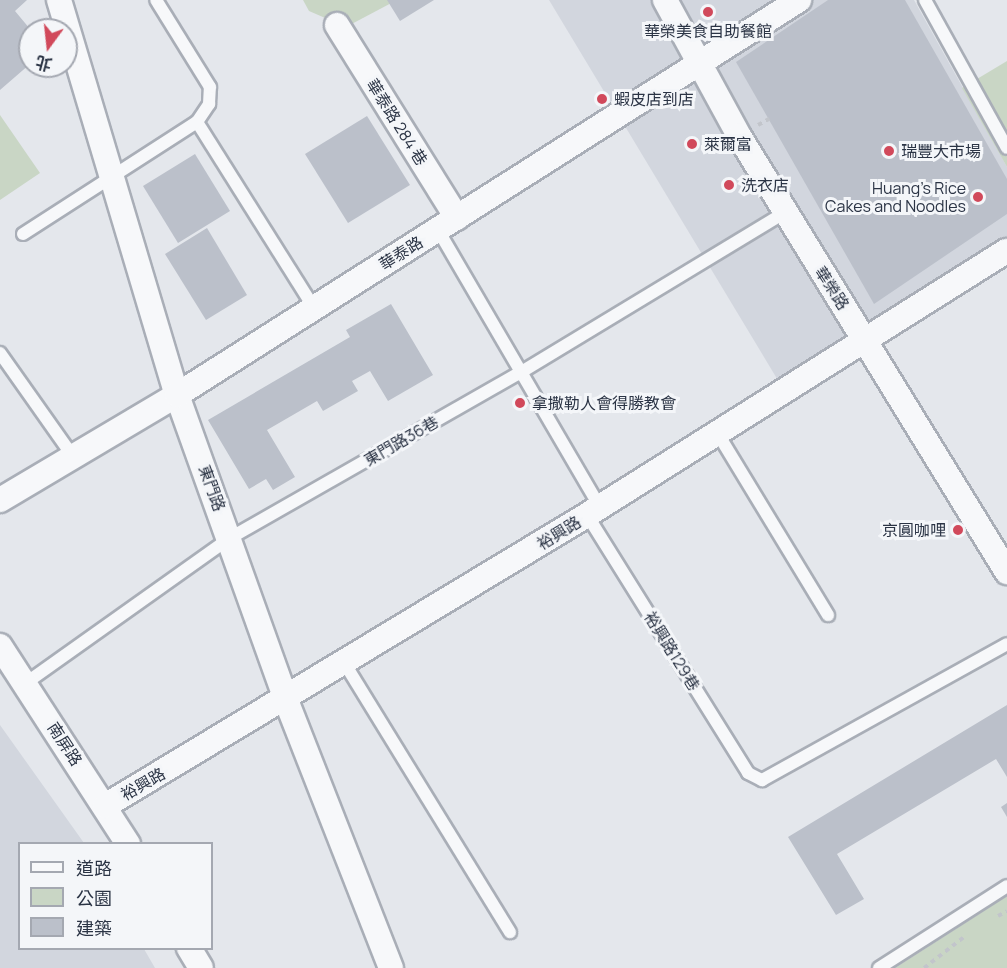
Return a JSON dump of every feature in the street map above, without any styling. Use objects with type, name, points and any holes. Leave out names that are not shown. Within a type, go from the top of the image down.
[{"type":"street","name":"東門路","points":[[59,0],[109,181],[177,395],[286,700],[391,968]]},
{"type":"street","name":"華榮路","points":[[664,0],[785,212],[868,342],[1007,573]]},
{"type":"street","name":"華泰路","points":[[0,500],[72,455],[177,395],[799,0]]},
{"type":"street","name":"華泰路 284 巷","points":[[337,25],[447,224]]},
{"type":"street","name":"裕興路","points":[[105,806],[345,664],[868,342],[1007,251]]},
{"type":"street","name":"南屏路","points":[[0,646],[127,842]]},
{"type":"street","points":[[190,950],[201,968]]},
{"type":"lane","points":[[24,234],[197,122],[209,104],[210,87],[156,0]]},
{"type":"lane","points":[[925,0],[1007,148]]},
{"type":"lane","points":[[197,122],[314,308]]},
{"type":"lane","name":"東門路36巷","points":[[26,683],[230,538],[518,374],[785,212]]},
{"type":"lane","name":"裕興路129巷","points":[[447,224],[518,374],[593,511],[748,773],[762,780],[1007,644]]},
{"type":"lane","points":[[0,353],[72,455]]},
{"type":"lane","points":[[718,434],[828,615]]},
{"type":"lane","points":[[345,664],[510,932]]},
{"type":"lane","points":[[879,968],[1007,886]]},
{"type":"path","points":[[987,922],[1007,911]]},
{"type":"path","points":[[924,968],[968,934]]},
{"type":"shaded area","points":[[549,0],[914,0],[1007,167],[1007,240],[779,382]]},
{"type":"shaded area","points":[[0,725],[83,842],[18,842],[18,950],[145,950],[155,968],[0,968]]},
{"type":"green space","points":[[303,0],[397,0],[346,27],[309,11]]},
{"type":"green space","points":[[1007,61],[1007,167],[962,88]]},
{"type":"green space","points":[[0,115],[40,173],[0,200]]},
{"type":"green space","points":[[1007,896],[1007,968],[895,968]]},
{"type":"building","points":[[0,0],[27,0],[15,11],[21,18],[18,18],[18,74],[0,90]]},
{"type":"building","points":[[387,0],[434,0],[400,21]]},
{"type":"building","name":"瑞豐大市場","points":[[828,0],[905,0],[1007,179],[1007,214],[874,304],[736,62]]},
{"type":"building","points":[[367,116],[410,185],[348,223],[305,154]]},
{"type":"building","points":[[195,154],[230,211],[178,243],[143,186]]},
{"type":"building","points":[[207,228],[247,295],[206,320],[165,254]]},
{"type":"building","points":[[391,304],[433,375],[388,401],[370,371],[352,381],[358,391],[323,411],[317,401],[267,430],[295,477],[273,490],[266,479],[249,489],[208,420],[350,337],[346,330]]},
{"type":"building","points":[[1007,705],[1007,777],[996,759],[837,854],[864,899],[836,915],[788,837]]},
{"type":"building","points":[[1007,803],[1007,817],[1001,807]]},
{"type":"place","name":"華榮美食自助餐館","points":[[708,12]]},
{"type":"place","name":"蝦皮店到店","points":[[602,99]]},
{"type":"place","name":"萊爾富","points":[[692,144]]},
{"type":"place","name":"瑞豐大市場","points":[[889,151]]},
{"type":"place","name":"洗衣店","points":[[729,185]]},
{"type":"place","name":"Huang's Rice Cakes and Noodles","points":[[978,197]]},
{"type":"place","name":"拿撒勒人會得勝教會","points":[[520,403]]},
{"type":"place","name":"京圓咖哩","points":[[958,530]]}]
